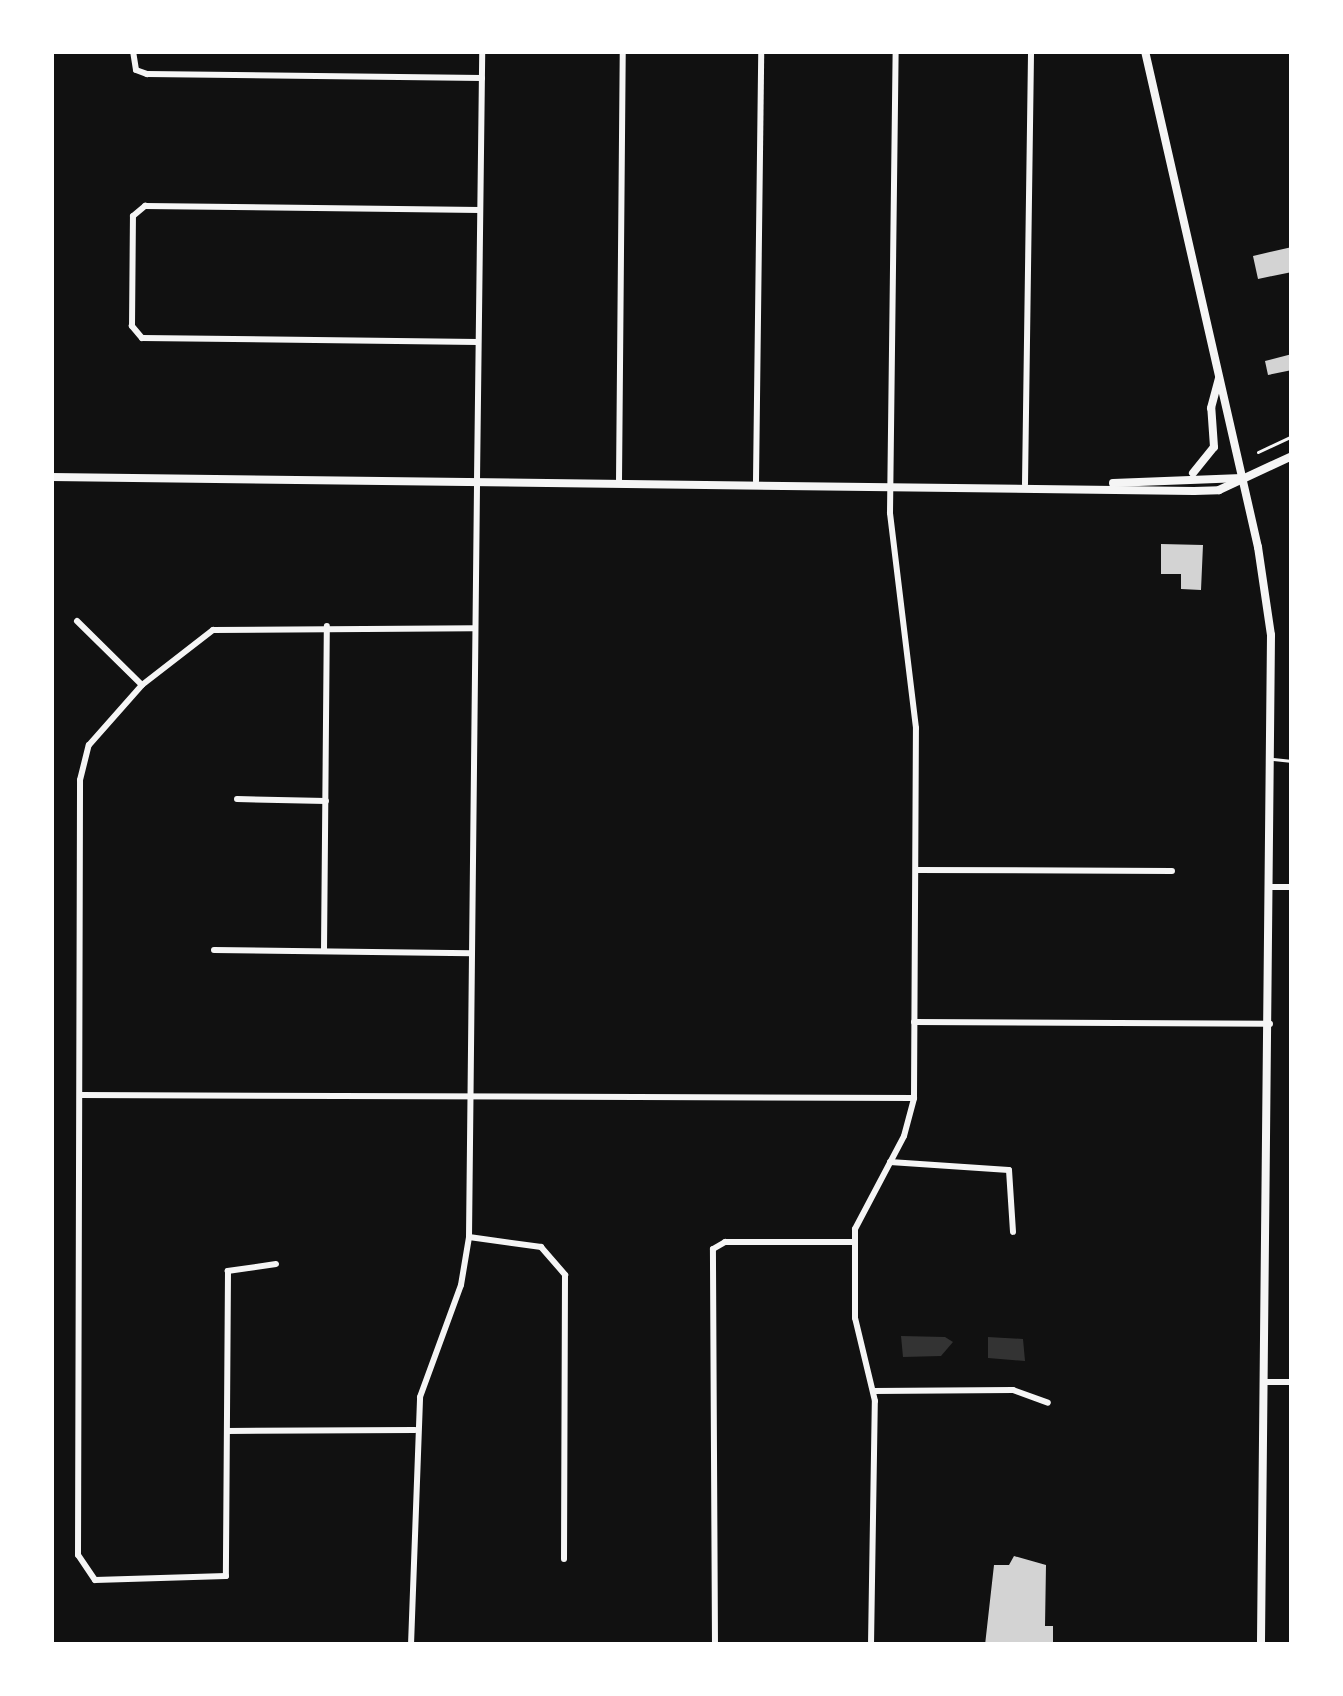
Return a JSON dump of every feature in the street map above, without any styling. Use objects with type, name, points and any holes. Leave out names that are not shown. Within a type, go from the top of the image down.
[{"type":"main road","points":[[1145,51],[1243,478],[1271,634],[1261,1645]]},
{"type":"main road","points":[[1187,476],[1214,447],[1211,408],[1220,376]]},
{"type":"main road","points":[[51,477],[756,481],[1219,490],[1292,456]]},
{"type":"main road","points":[[1103,485],[1187,476],[1243,478]]},
{"type":"street","points":[[133,51],[136,70],[147,74],[482,78]]},
{"type":"street","points":[[411,1645],[415,1430],[469,1237],[482,51]]},
{"type":"street","points":[[619,481],[623,51]]},
{"type":"street","points":[[756,481],[761,51]]},
{"type":"street","points":[[871,1645],[873,1391],[855,1318],[854,1242],[858,1215],[890,1162],[914,1098],[915,712],[892,567],[896,51]]},
{"type":"street","points":[[1025,484],[1030,51]]},
{"type":"street","points":[[478,343],[142,338],[132,326],[133,216],[145,206],[480,210]]},
{"type":"street","points":[[77,621],[142,685]]},
{"type":"street","points":[[324,951],[328,626]]},
{"type":"street","points":[[276,1264],[228,1271],[223,1580],[112,1584],[82,1567],[81,767],[98,731],[142,685],[213,630],[475,628]]},
{"type":"street","points":[[237,799],[326,801]]},
{"type":"street","points":[[916,870],[1172,871]]},
{"type":"street","points":[[1272,887],[1292,887]]},
{"type":"street","points":[[214,950],[471,953]]},
{"type":"street","points":[[914,1022],[1270,1024]]},
{"type":"street","points":[[80,1095],[914,1098]]},
{"type":"street","points":[[890,1162],[1009,1170],[1013,1232]]},
{"type":"street","points":[[469,1237],[541,1247],[565,1275],[564,1558]]},
{"type":"street","points":[[715,1645],[713,1249],[725,1242],[854,1242]]},
{"type":"street","points":[[1264,1382],[1292,1382]]},
{"type":"street","points":[[873,1391],[1013,1390],[1048,1403]]},
{"type":"street","points":[[227,1431],[415,1430]]},
{"type":"lane","points":[[1271,759],[1292,761]]},
{"type":"path","points":[[1258,452],[1292,436]]},
{"type":"shaded area","points":[[901,1336],[945,1337],[953,1342],[941,1356],[903,1357]]},
{"type":"shaded area","points":[[988,1337],[1023,1339],[1025,1361],[988,1358]]},
{"type":"building","points":[[1292,247],[1292,272],[1258,279],[1253,256]]},
{"type":"building","points":[[1292,354],[1292,370],[1268,375],[1265,361]]},
{"type":"building","points":[[1161,544],[1203,545],[1201,590],[1181,589],[1181,574],[1161,574]]},
{"type":"building","points":[[1014,1556],[1046,1565],[1045,1626],[1053,1626],[1053,1645],[985,1645],[994,1565],[1009,1565]]}]
